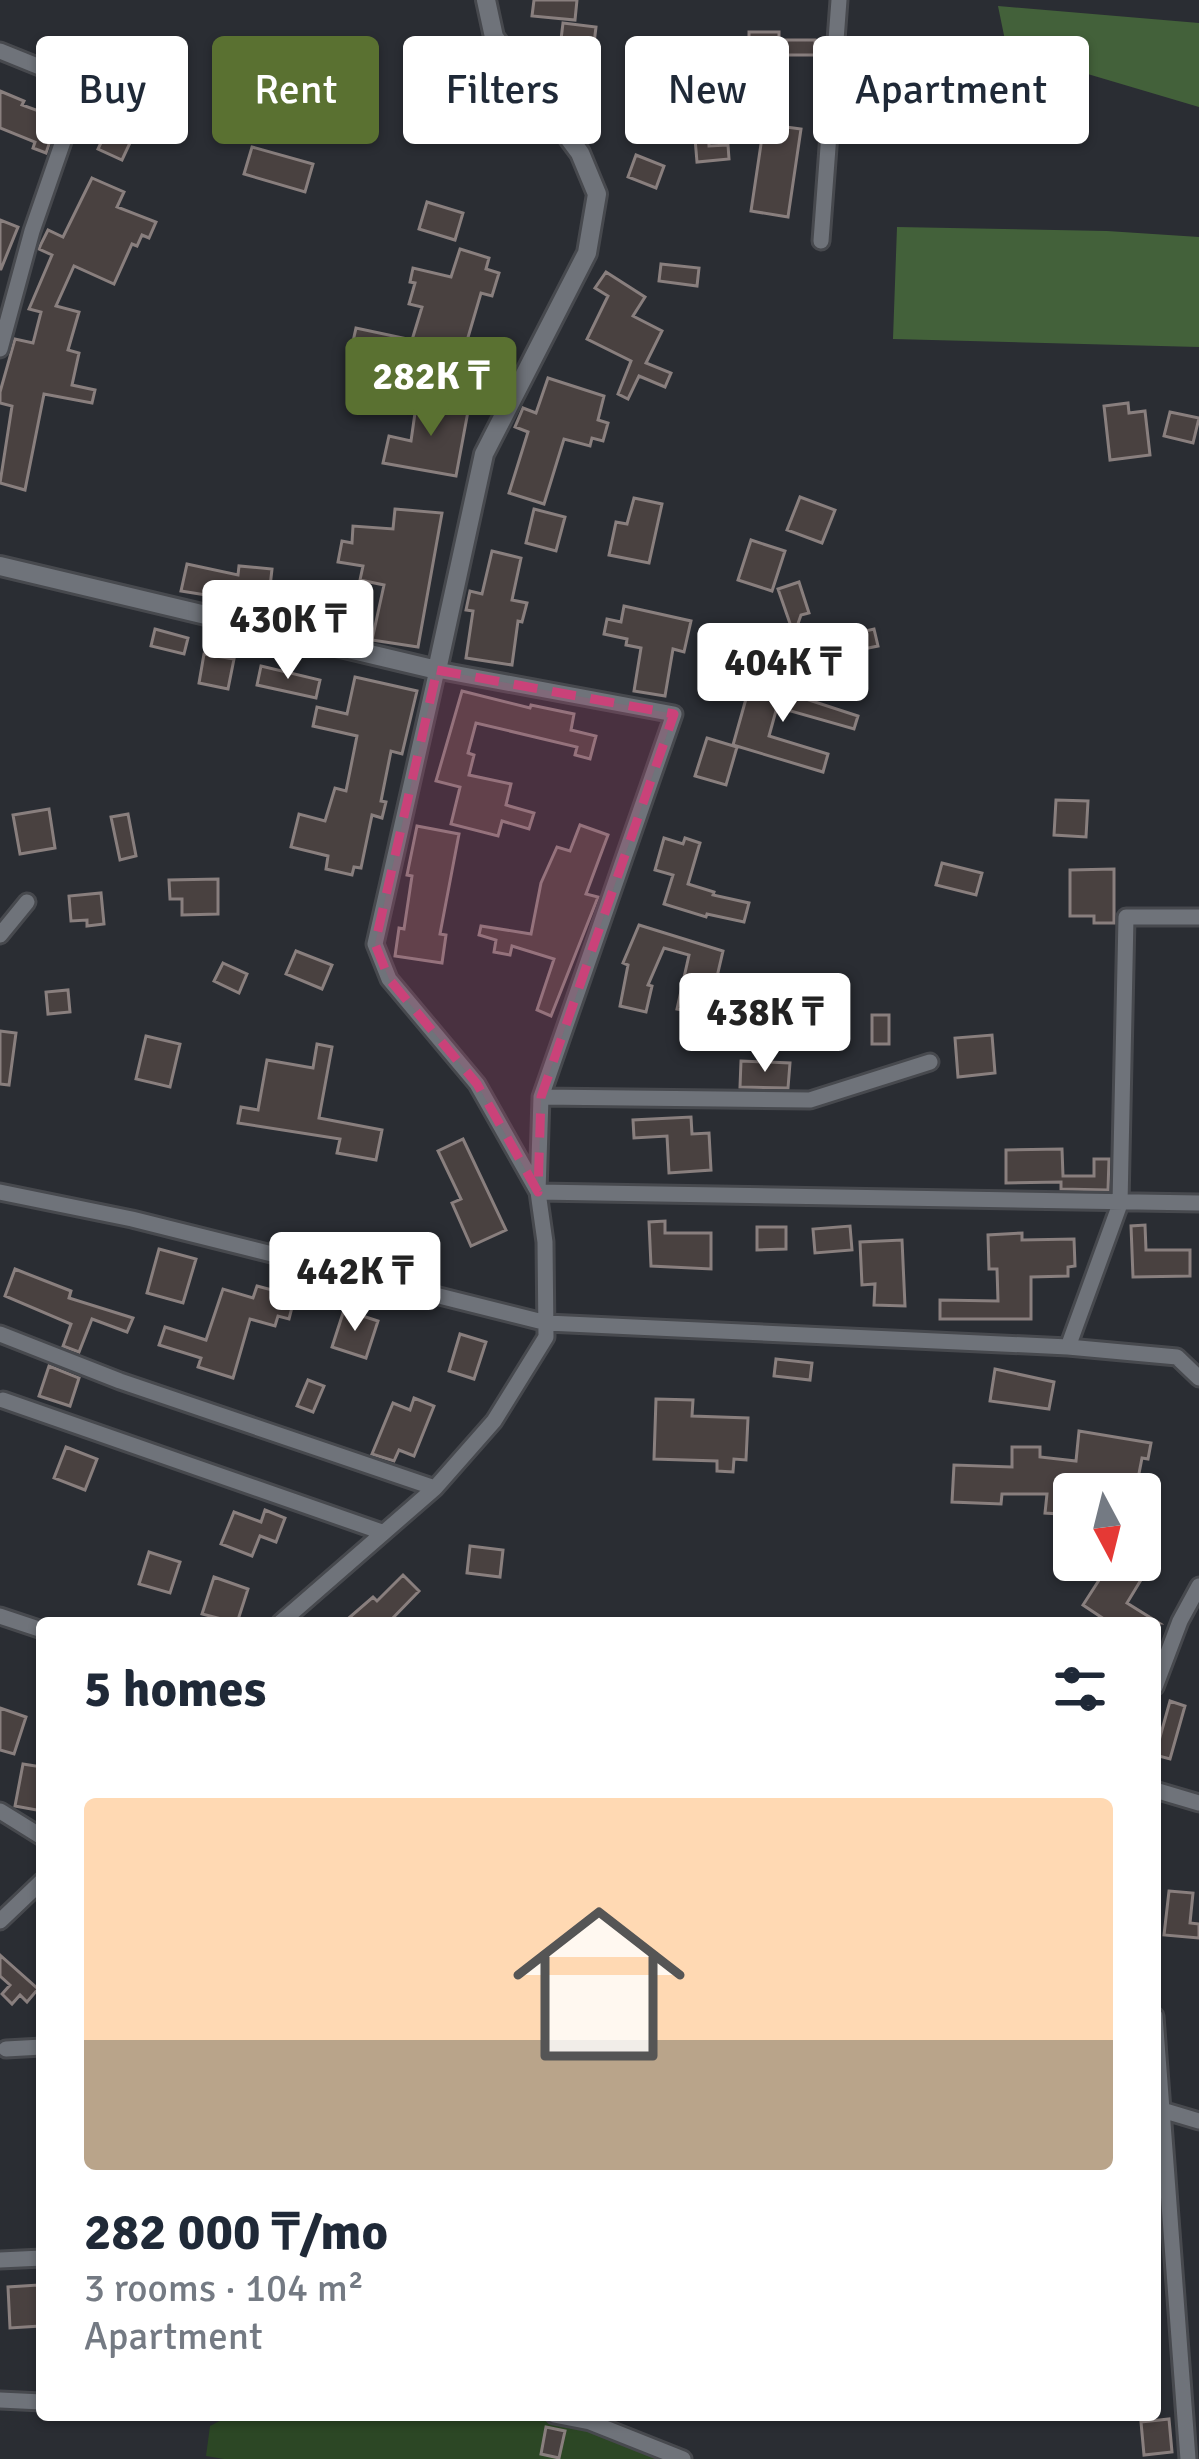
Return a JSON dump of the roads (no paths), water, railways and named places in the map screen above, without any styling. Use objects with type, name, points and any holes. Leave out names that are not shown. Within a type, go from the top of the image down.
[{"type":"street","points":[[485,0],[494,37],[580,153],[597,194],[587,253],[484,454],[375,944],[389,979],[477,1084],[538,1192]]},
{"type":"street","points":[[821,241],[839,0]]},
{"type":"street","points":[[0,51],[62,76],[79,98],[32,231],[0,349]]},
{"type":"street","points":[[0,566],[437,670],[674,714],[541,1097],[538,1192],[545,1242],[546,1337],[494,1421],[435,1488],[287,1617]]},
{"type":"street","points":[[0,935],[26,902]]},
{"type":"street","points":[[1068,1347],[1120,1204],[1126,916],[1199,917]]},
{"type":"street","points":[[541,1097],[811,1100],[930,1062]]},
{"type":"street","points":[[0,1192],[548,1323],[1068,1347],[1177,1357],[1199,1378]]},
{"type":"street","points":[[538,1192],[1199,1203]]},
{"type":"street","points":[[0,1334],[120,1381],[435,1488]]},
{"type":"street","points":[[3,1400],[382,1532]]},
{"type":"street","points":[[1161,1671],[1199,1586]]},
{"type":"street","points":[[0,1616],[36,1628]]},
{"type":"street","points":[[1161,1792],[1199,1803]]},
{"type":"street","points":[[0,1811],[36,1834]]},
{"type":"street","points":[[0,1921],[36,1888]]},
{"type":"street","points":[[6,2049],[36,2048]]},
{"type":"street","points":[[1161,2097],[1188,2459]]},
{"type":"street","points":[[1162,2110],[1199,2121]]},
{"type":"street","points":[[0,2260],[36,2258]]},
{"type":"street","points":[[0,2400],[36,2402]]},
{"type":"street","points":[[585,2421],[683,2459]]}]
